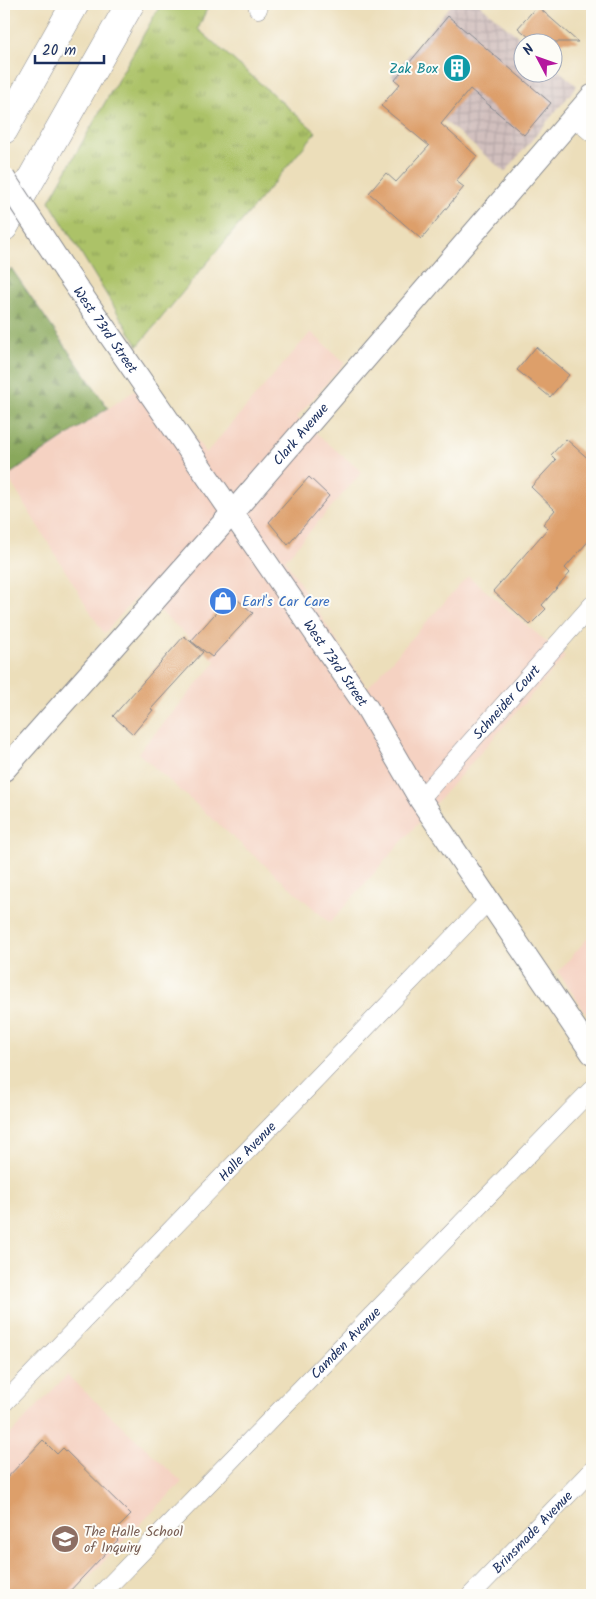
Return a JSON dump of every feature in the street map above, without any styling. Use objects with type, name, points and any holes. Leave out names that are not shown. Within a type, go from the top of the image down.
[{"type":"highway","points":[[4,130],[74,4]]},
{"type":"highway","points":[[4,227],[130,4]]},
{"type":"street","name":"Clark Avenue","points":[[4,770],[233,512],[592,96]]},
{"type":"street","points":[[574,118],[592,133]]},
{"type":"street","name":"West 73rd Street","points":[[4,178],[66,272],[367,708],[420,799],[592,1053]]},
{"type":"street","name":"Schneider Court","points":[[420,799],[592,604]]},
{"type":"street","name":"Halle Avenue","points":[[4,1403],[490,900]]},
{"type":"street","name":"Camden Avenue","points":[[100,1595],[592,1089]]},
{"type":"street","name":"Brinsmade Avenue","points":[[471,1595],[592,1470]]},
{"type":"shaded area","points":[[452,4],[479,4],[514,33],[514,82],[564,82],[564,75],[577,86],[505,172],[391,76]]},
{"type":"shaded area","points":[[311,332],[345,363],[297,417],[362,472],[285,560],[367,688],[468,576],[565,657],[330,923],[138,753],[216,662],[140,593],[104,634],[7,476],[152,379],[206,453]]},
{"type":"shaded area","points":[[592,933],[592,1022],[558,972]]},
{"type":"shaded area","name":"The Halle School of Inquiry","points":[[67,1375],[182,1482],[71,1595],[4,1595],[4,1441]]},
{"type":"green space","points":[[161,4],[209,4],[198,29],[316,132],[138,346],[49,201]]},
{"type":"green space","points":[[11,268],[108,408],[7,476],[4,481],[4,281]]},
{"type":"building","points":[[537,6],[578,42],[564,42],[564,32],[523,32],[518,28]]},
{"type":"building","points":[[448,16],[514,72],[514,82],[526,82],[551,103],[524,135],[470,89],[441,124],[477,156],[456,181],[464,187],[421,239],[369,193],[386,173],[396,182],[429,146],[381,106],[400,84],[395,80]]},
{"type":"building","points":[[536,347],[569,375],[550,397],[517,370]]},
{"type":"building","points":[[566,439],[592,462],[592,537],[565,568],[570,573],[542,605],[546,609],[530,625],[493,591],[548,528],[543,524],[555,510],[531,487],[556,460],[551,455]]},
{"type":"building","points":[[309,477],[329,496],[288,545],[269,522]]},
{"type":"building","points":[[228,599],[238,600],[253,613],[212,657],[191,641]]},
{"type":"building","points":[[184,636],[203,652],[151,709],[153,710],[133,734],[113,716]]},
{"type":"building","points":[[43,1440],[57,1454],[63,1448],[131,1515],[112,1534],[118,1540],[66,1595],[4,1595],[4,1481]]},
{"type":"place","name":"Zak Box","points":[[457,68]]},
{"type":"place","name":"Earl's Car Care","points":[[223,601]]},
{"type":"place","name":"The Halle School of Inquiry","points":[[65,1539]]}]
